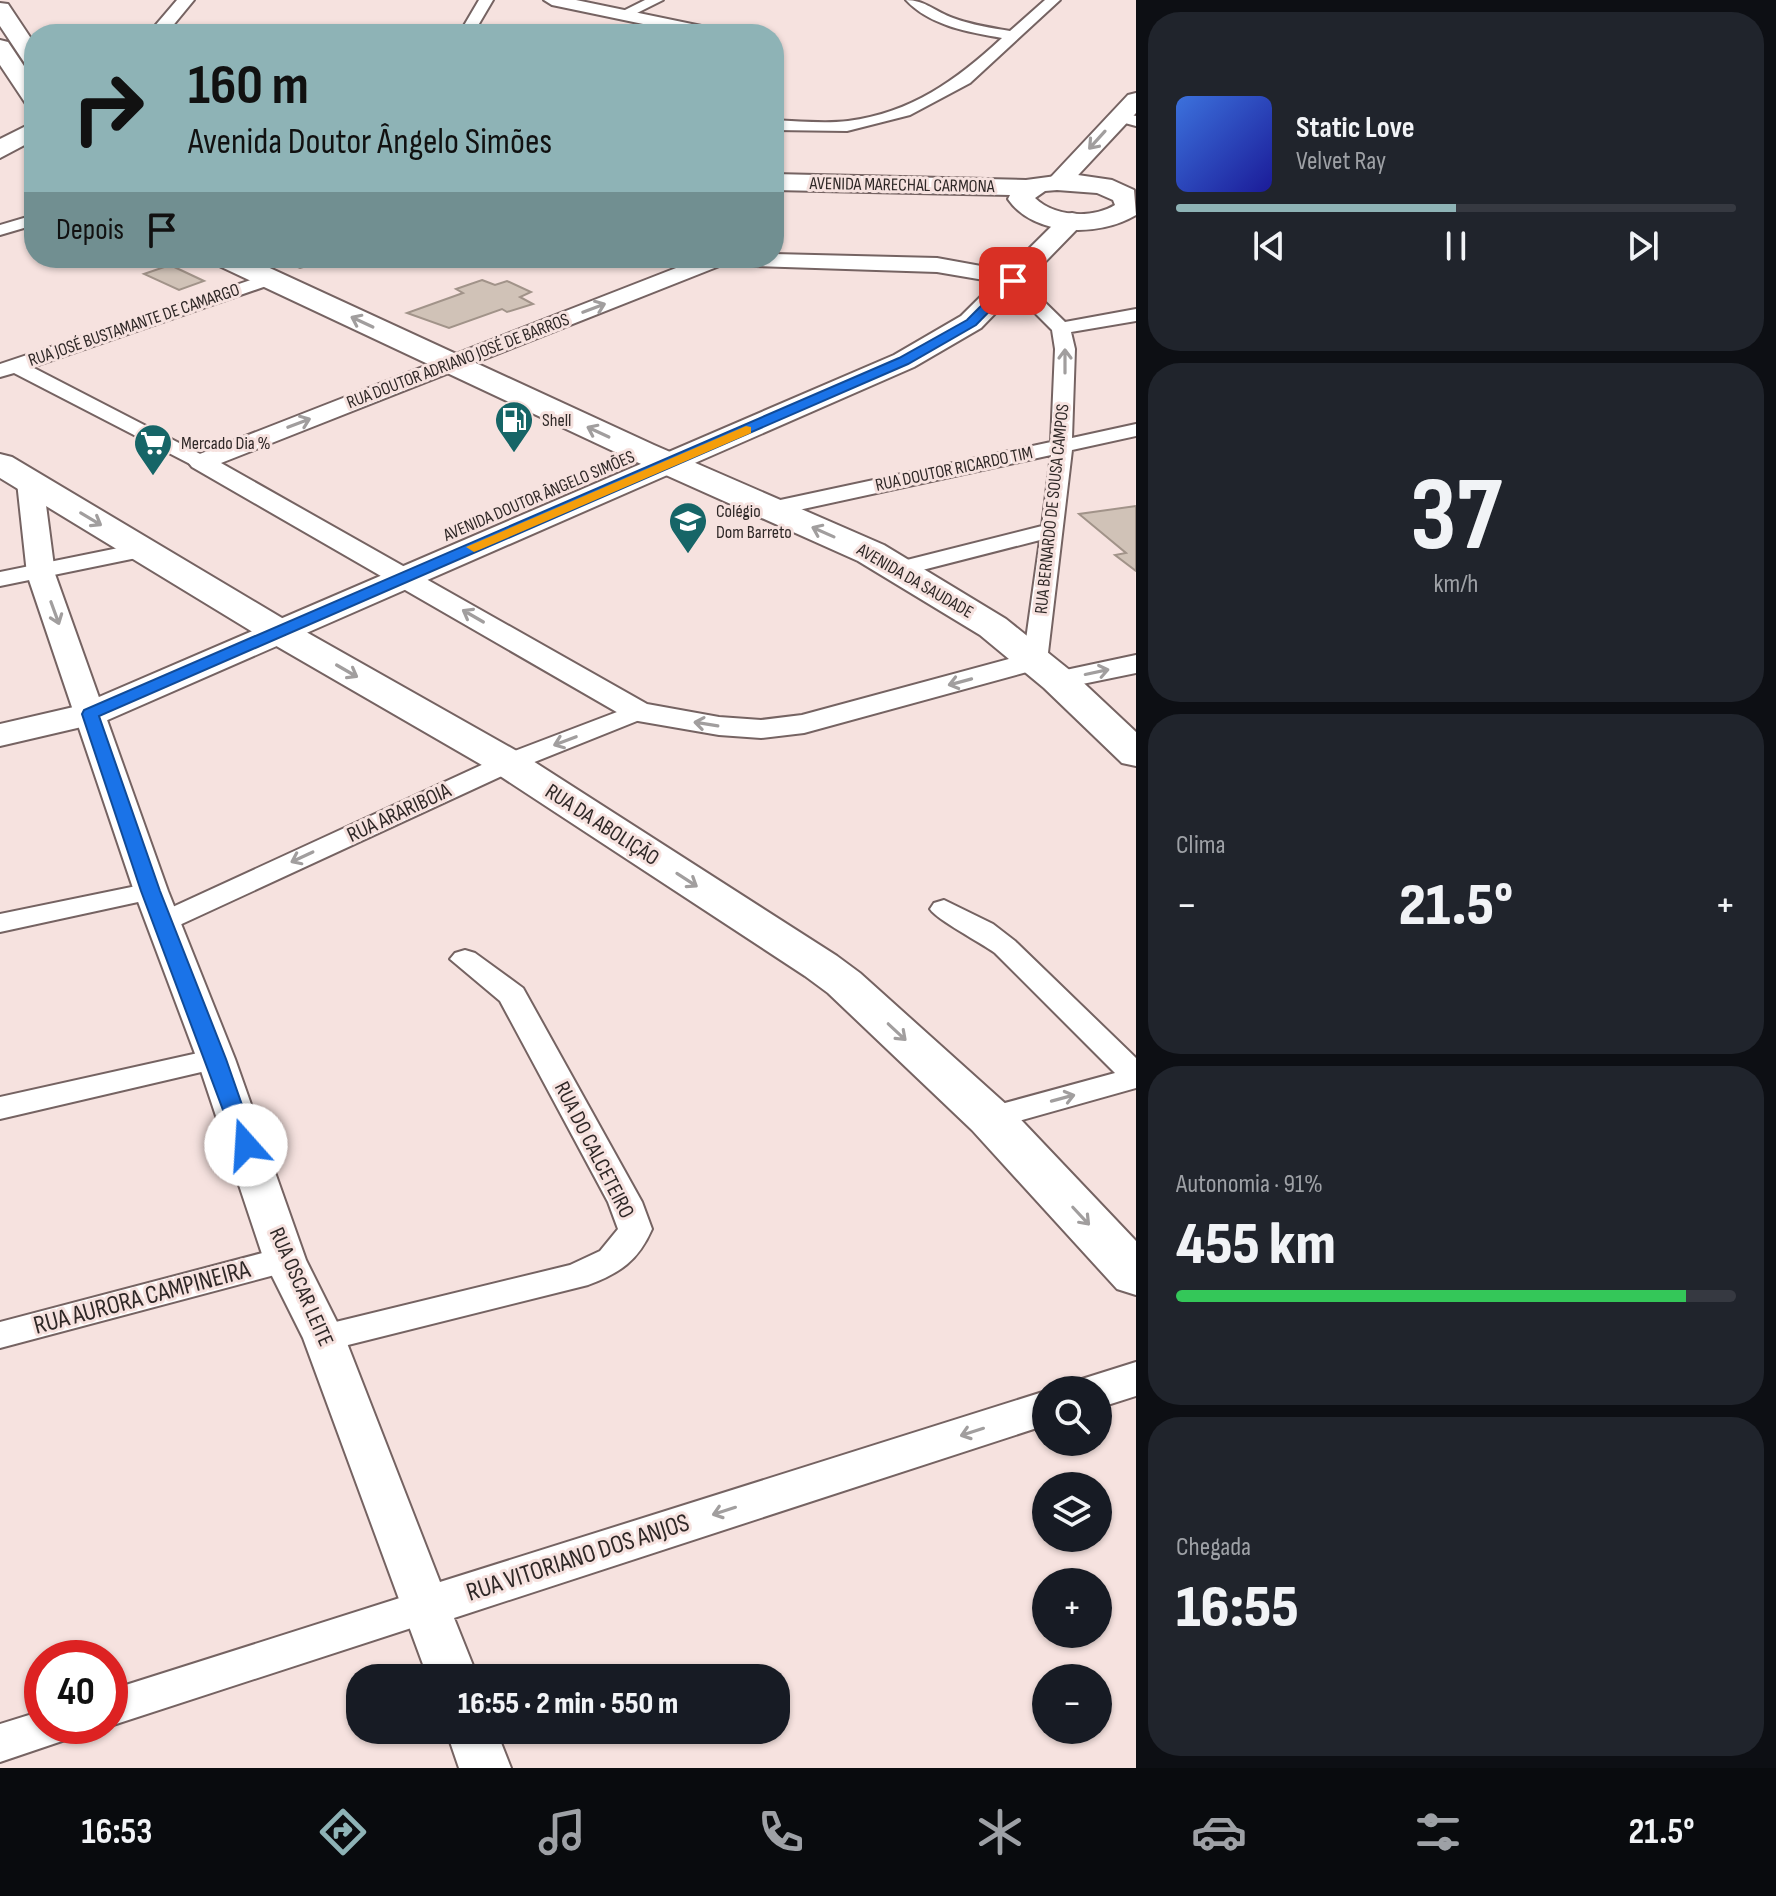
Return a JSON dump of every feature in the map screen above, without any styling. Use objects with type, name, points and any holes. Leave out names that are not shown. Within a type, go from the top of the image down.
[{"type":"main road","points":[[0,9],[24,45]]},
{"type":"main road","points":[[0,47],[24,84]]},
{"type":"main road","points":[[1087,183],[1130,122],[1136,100]]},
{"type":"main road","points":[[0,121],[24,112]]},
{"type":"main road","points":[[1059,182],[1087,183],[1116,191],[1125,196],[1128,213],[1072,220],[1032,202],[1130,122]]},
{"type":"main road","points":[[0,150],[24,135]]},
{"type":"main road","name":"AVENIDA MARECHAL CARMONA","points":[[784,183],[1032,202]]},
{"type":"main road","name":"AVENIDA MARECHAL CARMONA","points":[[784,192],[916,195],[1032,202]]},
{"type":"main road","name":"AVENIDA DOUTOR ÂNGELO SIMÕES","points":[[655,458],[910,331],[952,303],[984,273],[1032,202]]},
{"type":"main road","name":"AVENIDA DOUTOR ÂNGELO SIMÕES","points":[[0,735],[86,703],[655,458],[904,361],[971,322],[1072,220]]},
{"type":"main road","name":"AVENIDA DA SAUDADE","points":[[246,268],[655,458],[871,553],[993,627],[1047,671],[1136,754]]},
{"type":"main road","name":"RUA DA ABOLIÇÃO","points":[[0,464],[268,625],[508,763],[833,974],[990,1118],[1136,1275]]},
{"type":"main road","name":"AVENIDA DOUTOR ÂNGELO SIMÕES","points":[[0,713],[86,703]]},
{"type":"street","points":[[166,24],[186,0]]},
{"type":"street","points":[[472,24],[486,0]]},
{"type":"street","points":[[552,0],[670,24]]},
{"type":"street","points":[[624,14],[656,0]]},
{"type":"street","points":[[913,0],[927,12],[956,24],[1014,36]]},
{"type":"street","points":[[784,125],[847,126],[896,115],[932,100],[965,80],[1053,0]]},
{"type":"street","points":[[0,230],[24,223]]},
{"type":"street","points":[[784,261],[937,265],[984,273]]},
{"type":"street","name":"RUA DOUTOR ADRIANO JOSÉ DE BARROS","points":[[201,462],[688,268]]},
{"type":"street","name":"RUA JOSÉ BUSTAMANTE DE CAMARGO","points":[[8,369],[269,279]]},
{"type":"street","points":[[1013,281],[1061,328],[1136,315]]},
{"type":"street","name":"RUA BERNARDO DE SOUSA CAMPOS","points":[[1047,671],[1051,530],[1061,446],[1065,349],[1061,328]]},
{"type":"street","points":[[8,369],[201,462],[638,712],[719,726],[761,729],[804,724],[1047,671],[1136,664]]},
{"type":"street","name":"RUA DOUTOR RICARDO TIM","points":[[771,509],[1136,430]]},
{"type":"street","name":"RUA OSCAR LEITE","points":[[30,482],[41,570],[157,906],[216,1059],[285,1260],[324,1338],[448,1664]]},
{"type":"street","points":[[899,569],[1051,530]]},
{"type":"street","points":[[0,579],[143,550]]},
{"type":"street","name":"RUA ARARIBOIA","points":[[0,923],[157,906],[638,712]]},
{"type":"street","points":[[944,909],[983,930],[1005,947],[1136,1077],[990,1118]]},
{"type":"street","name":"RUA DO CALCETEIRO","points":[[324,1338],[576,1276],[607,1264],[627,1248],[635,1229],[625,1202],[512,995],[465,959]]},
{"type":"street","points":[[0,1108],[216,1059]]},
{"type":"street","name":"RUA AURORA CAMPINEIRA","points":[[0,1335],[285,1260]]},
{"type":"street","points":[[1112,1387],[1136,1379]]},
{"type":"street","name":"RUA VITORIANO DOS ANJOS","points":[[128,1702],[1032,1412]]},
{"type":"street","points":[[0,1743],[24,1735]]},
{"type":"street","points":[[476,1744],[485,1768]]},
{"type":"building","points":[[161,268],[176,268],[204,281],[179,290],[144,274]]},
{"type":"building","points":[[482,280],[495,285],[507,281],[531,292],[520,297],[533,304],[507,312],[502,309],[449,328],[407,313],[463,293],[456,289]]},
{"type":"building","points":[[1136,506],[1136,571],[1115,555],[1126,553],[1079,514]]},
{"type":"slow traffic","points":[[474,547],[746,430]]},
{"type":"place","name":"Shell","points":[[514,454]]},
{"type":"place","name":"Mercado Dia %","points":[[153,477]]},
{"type":"place","name":"Colégio Dom Barreto","points":[[688,555]]},
{"type":"route","points":[[246,1145],[151,891],[90,714],[904,361],[971,322],[1013,281]]}]
